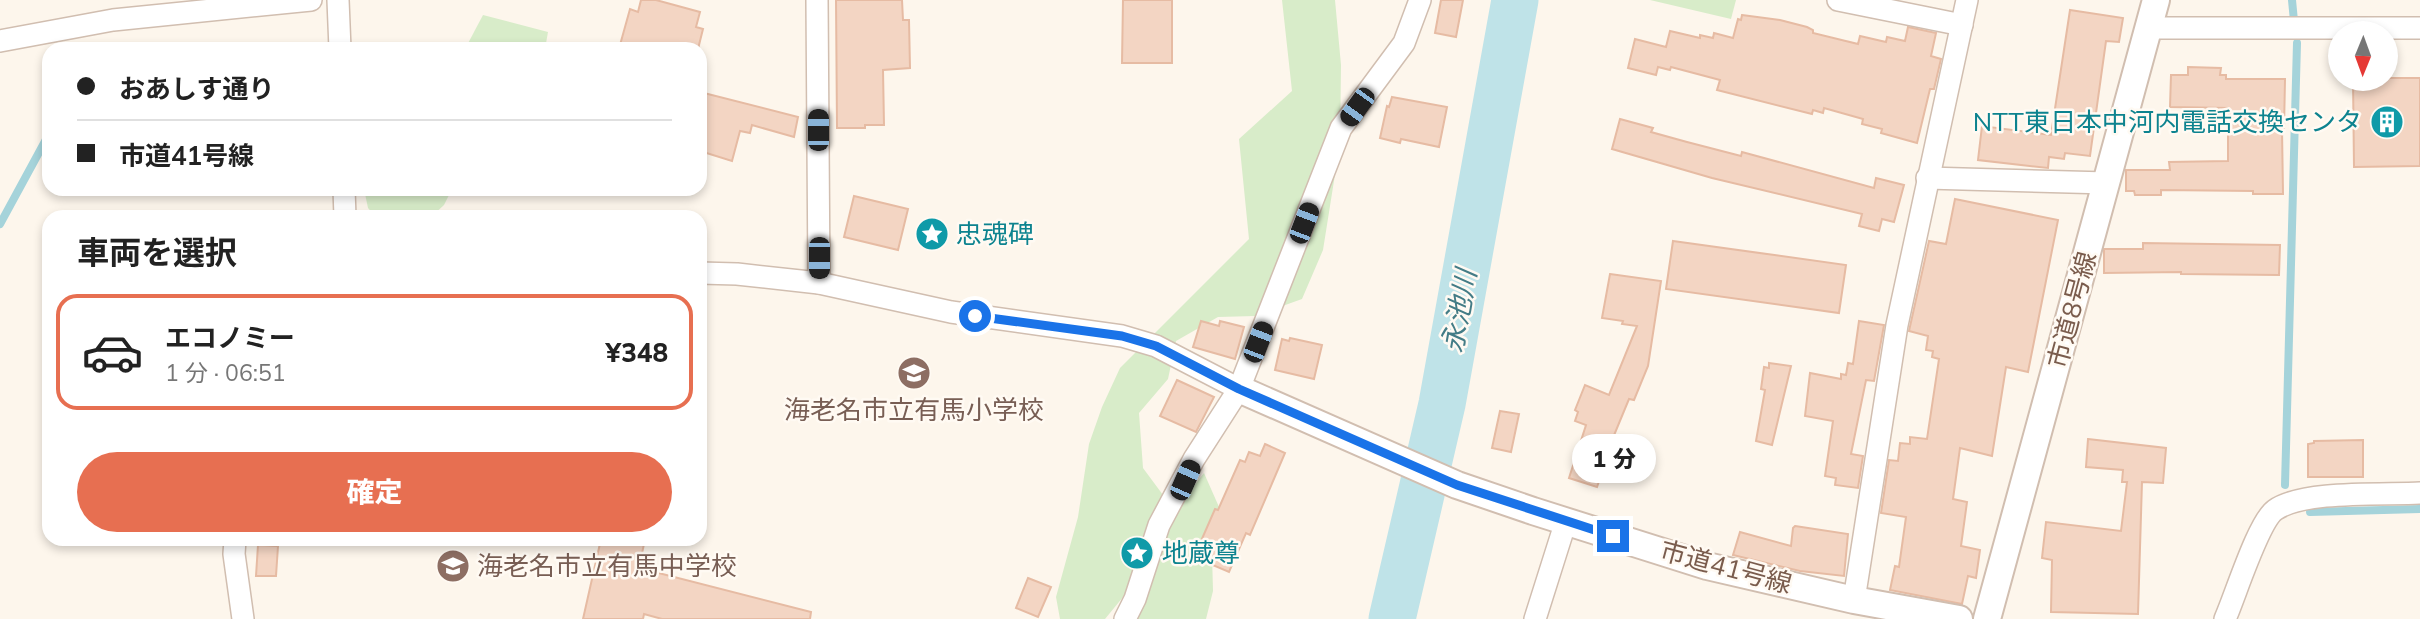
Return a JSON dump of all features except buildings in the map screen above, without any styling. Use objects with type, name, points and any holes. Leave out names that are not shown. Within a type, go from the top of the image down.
[{"type":"street","points":[[0,41],[113,20],[312,0]]},
{"type":"street","points":[[338,0],[340,42]]},
{"type":"street","points":[[817,0],[820,283]]},
{"type":"street","points":[[1125,619],[1135,600],[1159,525],[1194,459],[1239,389],[1341,128],[1404,43],[1420,0]]},
{"type":"street","points":[[1838,0],[1962,25]]},
{"type":"street","points":[[1854,600],[1897,325],[1968,0]]},
{"type":"street","name":"市道8号線","points":[[1987,619],[2156,0]]},
{"type":"street","points":[[2150,28],[2420,28]]},
{"type":"street","points":[[1927,178],[2107,183]]},
{"type":"street","points":[[707,273],[820,283],[951,312],[1122,336],[1156,346],[1239,389]]},
{"type":"street","name":"市道41号線","points":[[1239,389],[1457,485],[1566,521],[1707,566],[1854,600],[1959,619]]},
{"type":"street","points":[[2225,619],[2262,529],[2274,511],[2298,501],[2323,496],[2420,494]]},
{"type":"street","points":[[1535,619],[1566,521]]},
{"type":"street","points":[[235,546],[243,619]]},
{"type":"green space","points":[[1282,0],[1335,0],[1341,65],[1340,143],[1323,250],[1302,299],[1255,316],[1218,317],[1176,341],[1168,379],[1139,413],[1143,468],[1163,495],[1143,536],[1128,591],[1105,619],[1060,619],[1056,597],[1078,517],[1089,444],[1120,368],[1249,239],[1239,139],[1292,91]]},
{"type":"green space","points":[[1650,0],[1736,0],[1731,19]]},
{"type":"green space","points":[[483,15],[548,32],[546,42],[469,42]]},
{"type":"green space","points":[[365,196],[448,196],[439,210],[368,208]]},
{"type":"green space","points":[[1204,473],[1223,516],[1212,554],[1213,591],[1206,619],[1130,619],[1152,550],[1185,497]]},
{"type":"waterway","name":"永池川","points":[[1392,619],[1442,404],[1515,0]]},
{"type":"waterway","points":[[2292,0],[2294,21]]},
{"type":"waterway","points":[[2285,485],[2297,43]]},
{"type":"waterway","points":[[0,224],[42,147]]},
{"type":"waterway","points":[[2310,512],[2420,509]]},
{"type":"place","name":"NTT東日本中河内電話交換センタ","points":[[2387,122]]},
{"type":"place","name":"忠魂碑","points":[[932,234]]},
{"type":"place","name":"海老名市立有馬小学校","points":[[914,373]]},
{"type":"place","name":"地蔵尊","points":[[1137,553]]},
{"type":"place","name":"海老名市立有馬中学校","points":[[453,566]]},
{"type":"route","points":[[975,316],[1122,336],[1156,346],[1239,389],[1457,485],[1613,536]]}]
